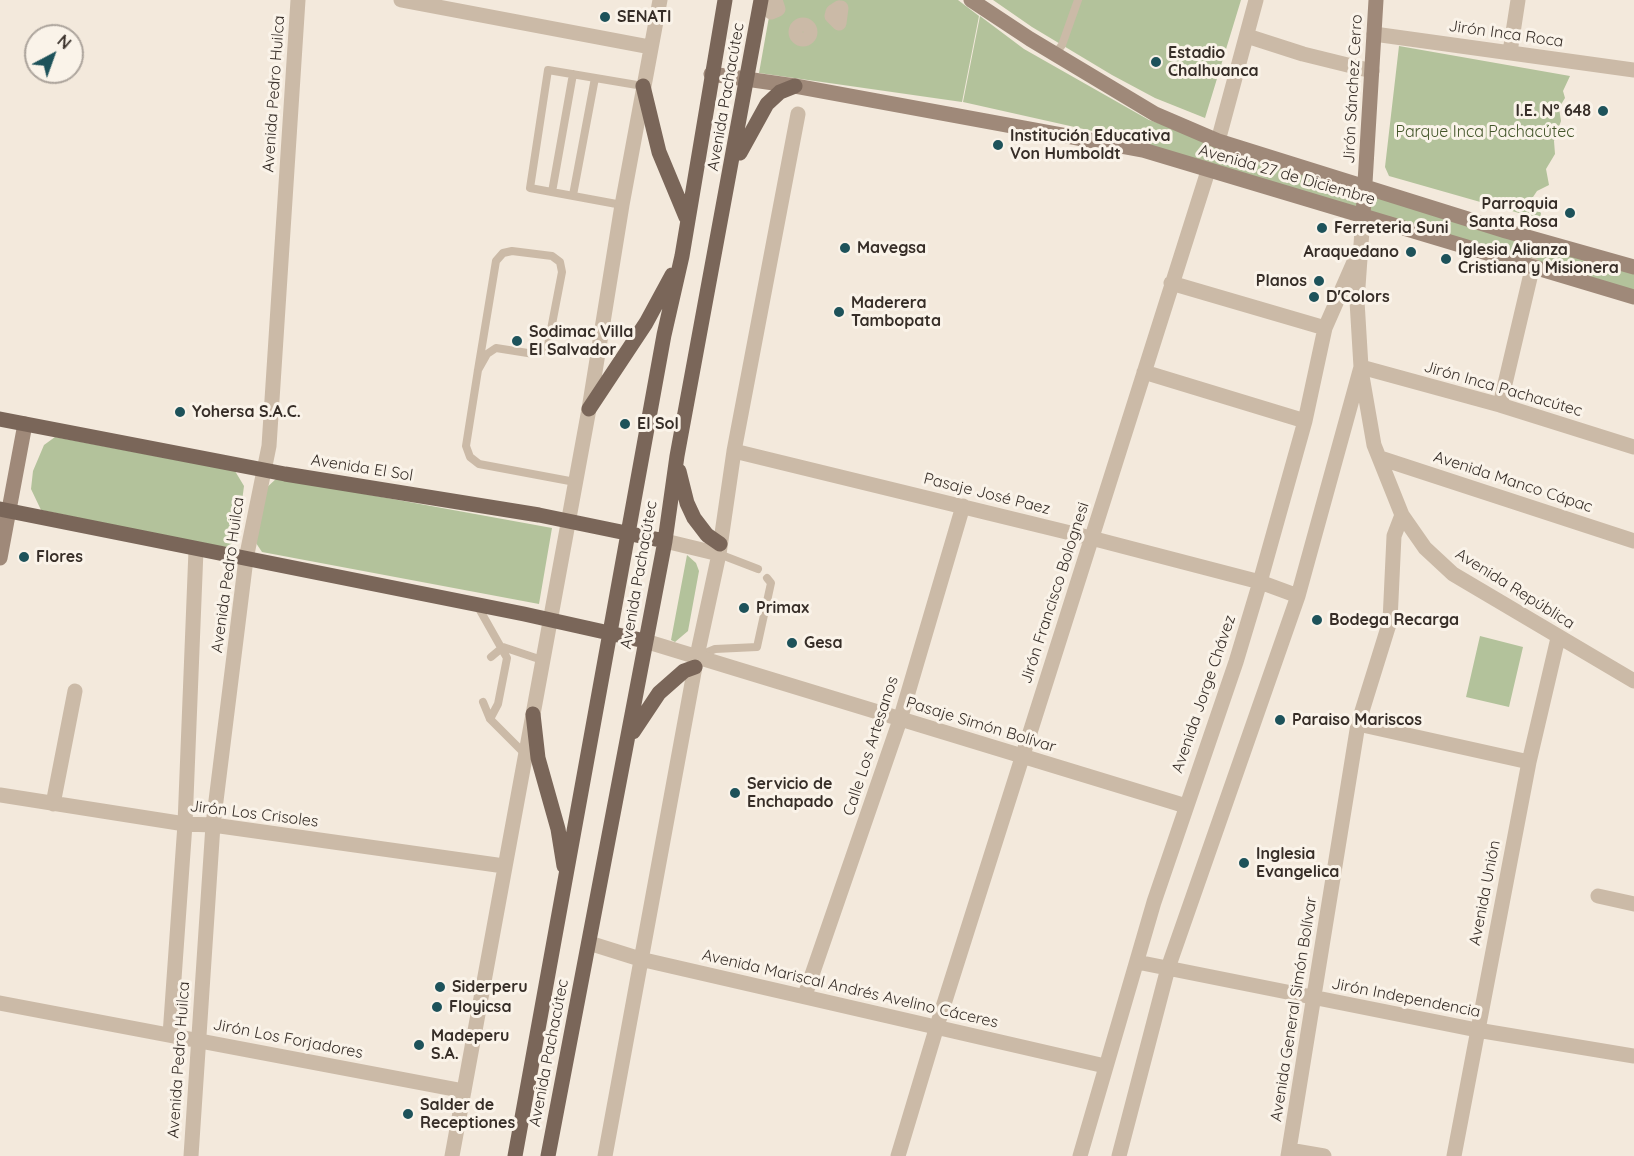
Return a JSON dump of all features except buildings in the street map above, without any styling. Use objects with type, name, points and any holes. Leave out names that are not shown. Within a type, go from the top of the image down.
[{"type":"main road","name":"Avenida Pachacútec","points":[[515,1156],[664,335],[682,256],[686,217],[725,0]]},
{"type":"main road","name":"Avenida Pachacútec","points":[[548,1156],[665,541],[677,456],[761,0]]},
{"type":"main road","points":[[643,86],[659,153],[686,217]]},
{"type":"main road","points":[[729,181],[745,142],[767,104],[780,92],[795,86]]},
{"type":"main road","points":[[589,409],[646,323],[682,256]]},
{"type":"main road","name":"Avenida El Sol","points":[[0,419],[262,470],[567,521],[665,541]]},
{"type":"main road","points":[[677,456],[682,488],[694,518],[719,549]]},
{"type":"main road","points":[[4,510],[550,619],[645,641]]},
{"type":"main road","points":[[626,745],[659,693],[696,661]]},
{"type":"main road","points":[[533,714],[538,758],[558,829],[566,880]]},
{"type":"street","name":"Avenida Pedro Huilca","points":[[191,1156],[213,825],[246,559],[262,470],[269,446],[298,0]]},
{"type":"street","points":[[401,0],[650,47]]},
{"type":"street","points":[[452,1156],[589,409],[622,205],[660,0]]},
{"type":"street","name":"Avenida 27 de Diciembre","points":[[971,0],[1155,114],[1218,141],[1365,188],[1634,267]]},
{"type":"street","points":[[1218,141],[1257,0]]},
{"type":"street","name":"Jirón Sánchez Cerro","points":[[1363,216],[1376,0]]},
{"type":"street","points":[[1509,52],[1518,0]]},
{"type":"street","name":"Jirón Inca Roca","points":[[1374,34],[1634,70]]},
{"type":"street","points":[[1247,36],[1303,54],[1372,71]]},
{"type":"street","name":"Avenida 27 de Diciembre","points":[[711,74],[795,86],[1143,150],[1634,297]]},
{"type":"street","points":[[605,1156],[798,114]]},
{"type":"street","name":"Jirón Francisco Bolognesi","points":[[898,1156],[937,1026],[1208,171]]},
{"type":"street","name":"Avenida Jorge Chávez","points":[[1119,1156],[1168,968],[1298,596],[1361,367],[1357,302],[1363,216]]},
{"type":"street","name":"Avenida Jorge Chávez","points":[[1080,1156],[1154,902],[1236,662],[1260,582],[1305,421],[1325,328],[1362,244]]},
{"type":"street","points":[[1500,405],[1533,265]]},
{"type":"street","points":[[1171,283],[1325,328]]},
{"type":"street","name":"Jirón Inca Pachacútec","points":[[1361,367],[1500,405],[1634,447]]},
{"type":"street","name":"Avenida República","points":[[1361,367],[1366,411],[1380,458],[1402,515],[1425,548],[1453,574],[1634,681]]},
{"type":"street","points":[[1144,372],[1305,421]]},
{"type":"street","points":[[0,558],[4,510],[25,424]]},
{"type":"street","name":"Pasaje José Paez","points":[[734,451],[1091,538],[1260,582],[1298,596]]},
{"type":"street","name":"Avenida Manco Cápac","points":[[1380,458],[1634,541]]},
{"type":"street","name":"Calle Los Artesanos","points":[[805,995],[900,720],[963,506]]},
{"type":"street","name":"Avenida General Simón Bolívar","points":[[1288,1153],[1358,724],[1390,621],[1394,536],[1402,515]]},
{"type":"street","name":"Avenida El Sol","points":[[665,541],[719,549]]},
{"type":"street","points":[[170,1035],[185,824],[196,550]]},
{"type":"street","name":"Avenida Unión","points":[[1454,1156],[1529,762],[1558,638]]},
{"type":"street","points":[[645,641],[696,661]]},
{"type":"street","name":"Pasaje Simón Bolívar","points":[[696,661],[1186,806]]},
{"type":"street","points":[[53,804],[75,691]]},
{"type":"street","points":[[1358,724],[1529,762]]},
{"type":"street","name":"Jirón Los Crisoles","points":[[0,795],[185,824],[213,825],[504,866]]},
{"type":"street","points":[[1598,897],[1634,904]]},
{"type":"street","name":"Avenida Mariscal Andrés Avelino Cáceres","points":[[589,943],[640,960],[805,995],[1105,1066]]},
{"type":"street","name":"Jirón Independencia","points":[[1137,962],[1477,1030],[1634,1056]]},
{"type":"street","name":"Jirón Los Forjadores","points":[[0,1003],[464,1091]]},
{"type":"street","points":[[1288,1153],[1323,1156]]},
{"type":"lane","points":[[1055,54],[1062,45],[1078,0]]},
{"type":"lane","points":[[622,205],[530,188],[548,70],[643,86]]},
{"type":"lane","points":[[552,192],[573,74]]},
{"type":"lane","points":[[573,195],[595,78]]},
{"type":"lane","points":[[478,370],[487,354],[496,348],[534,354],[543,351],[548,345],[562,272],[560,262],[552,256],[512,250],[503,253],[496,261],[478,370],[466,446],[470,458],[479,464],[575,483]]},
{"type":"lane","points":[[719,549],[753,567]]},
{"type":"lane","points":[[696,661],[714,649],[735,644],[757,647],[771,583],[767,578]]},
{"type":"lane","points":[[476,605],[503,647],[507,658],[498,704],[490,719]]},
{"type":"lane","points":[[491,657],[503,647]]},
{"type":"lane","points":[[503,647],[542,660]]},
{"type":"lane","points":[[483,702],[490,719],[525,754]]},
{"type":"green space","points":[[772,0],[958,0],[979,16],[962,102],[759,73]]},
{"type":"green space","name":"Estadio Chalhuanca","points":[[993,0],[1241,0],[1205,118],[1155,98],[1112,75],[1032,27]]},
{"type":"green space","points":[[980,16],[1024,49],[1149,120],[1361,189],[1359,211],[1137,141],[963,102]]},
{"type":"green space","name":"Parque Inca Pachacútec","points":[[1399,46],[1570,76],[1563,91],[1565,98],[1559,108],[1561,121],[1554,141],[1555,154],[1546,169],[1549,185],[1537,191],[1533,197],[1534,206],[1541,213],[1540,219],[1389,176],[1385,167]]},
{"type":"green space","points":[[1370,194],[1634,272],[1634,293],[1368,213]]},
{"type":"green space","points":[[55,437],[235,471],[244,486],[237,540],[227,547],[213,546],[41,510],[31,489],[33,471],[44,445]]},
{"type":"green space","points":[[277,478],[552,528],[539,604],[262,552],[256,543],[264,490]]},
{"type":"green space","points":[[687,555],[696,563],[699,571],[688,631],[675,642],[671,640]]},
{"type":"green space","points":[[1480,636],[1523,647],[1509,707],[1466,697]]},
{"type":"place","name":"SENATI","points":[[605,17]]},
{"type":"place","name":"Estadio Chalhuanca","points":[[1156,62]]},
{"type":"place","name":"I.E. N° 648","points":[[1603,111]]},
{"type":"place","name":"Institución Educativa Von Humboldt","points":[[998,145]]},
{"type":"place","name":"Parroquia Santa Rosa","points":[[1570,213]]},
{"type":"place","name":"Ferreteria Suni","points":[[1322,228]]},
{"type":"place","name":"Mavegsa","points":[[845,248]]},
{"type":"place","name":"Araquedano","points":[[1411,252]]},
{"type":"place","name":"Iglesia Alianza Cristiana y Misionera","points":[[1446,259]]},
{"type":"place","name":"Planos","points":[[1319,281]]},
{"type":"place","name":"D'Colors","points":[[1314,297]]},
{"type":"place","name":"Maderera Tambopata","points":[[839,312]]},
{"type":"place","name":"Sodimac Villa El Salvador","points":[[517,341]]},
{"type":"place","name":"Yohersa S.A.C.","points":[[180,412]]},
{"type":"place","name":"El Sol","points":[[625,424]]},
{"type":"place","name":"Flores","points":[[24,557]]},
{"type":"place","name":"Primax","points":[[744,608]]},
{"type":"place","name":"Bodega Recarga","points":[[1317,620]]},
{"type":"place","name":"Gesa","points":[[792,643]]},
{"type":"place","name":"Paraiso Mariscos","points":[[1280,720]]},
{"type":"place","name":"Servicio de Enchapado","points":[[735,793]]},
{"type":"place","name":"Inglesia Evangelica","points":[[1244,863]]},
{"type":"place","name":"Siderperu","points":[[440,987]]},
{"type":"place","name":"Floyicsa","points":[[437,1007]]},
{"type":"place","name":"Madeperu S.A.","points":[[419,1045]]},
{"type":"place","name":"Salder de Receptiones","points":[[408,1114]]}]
